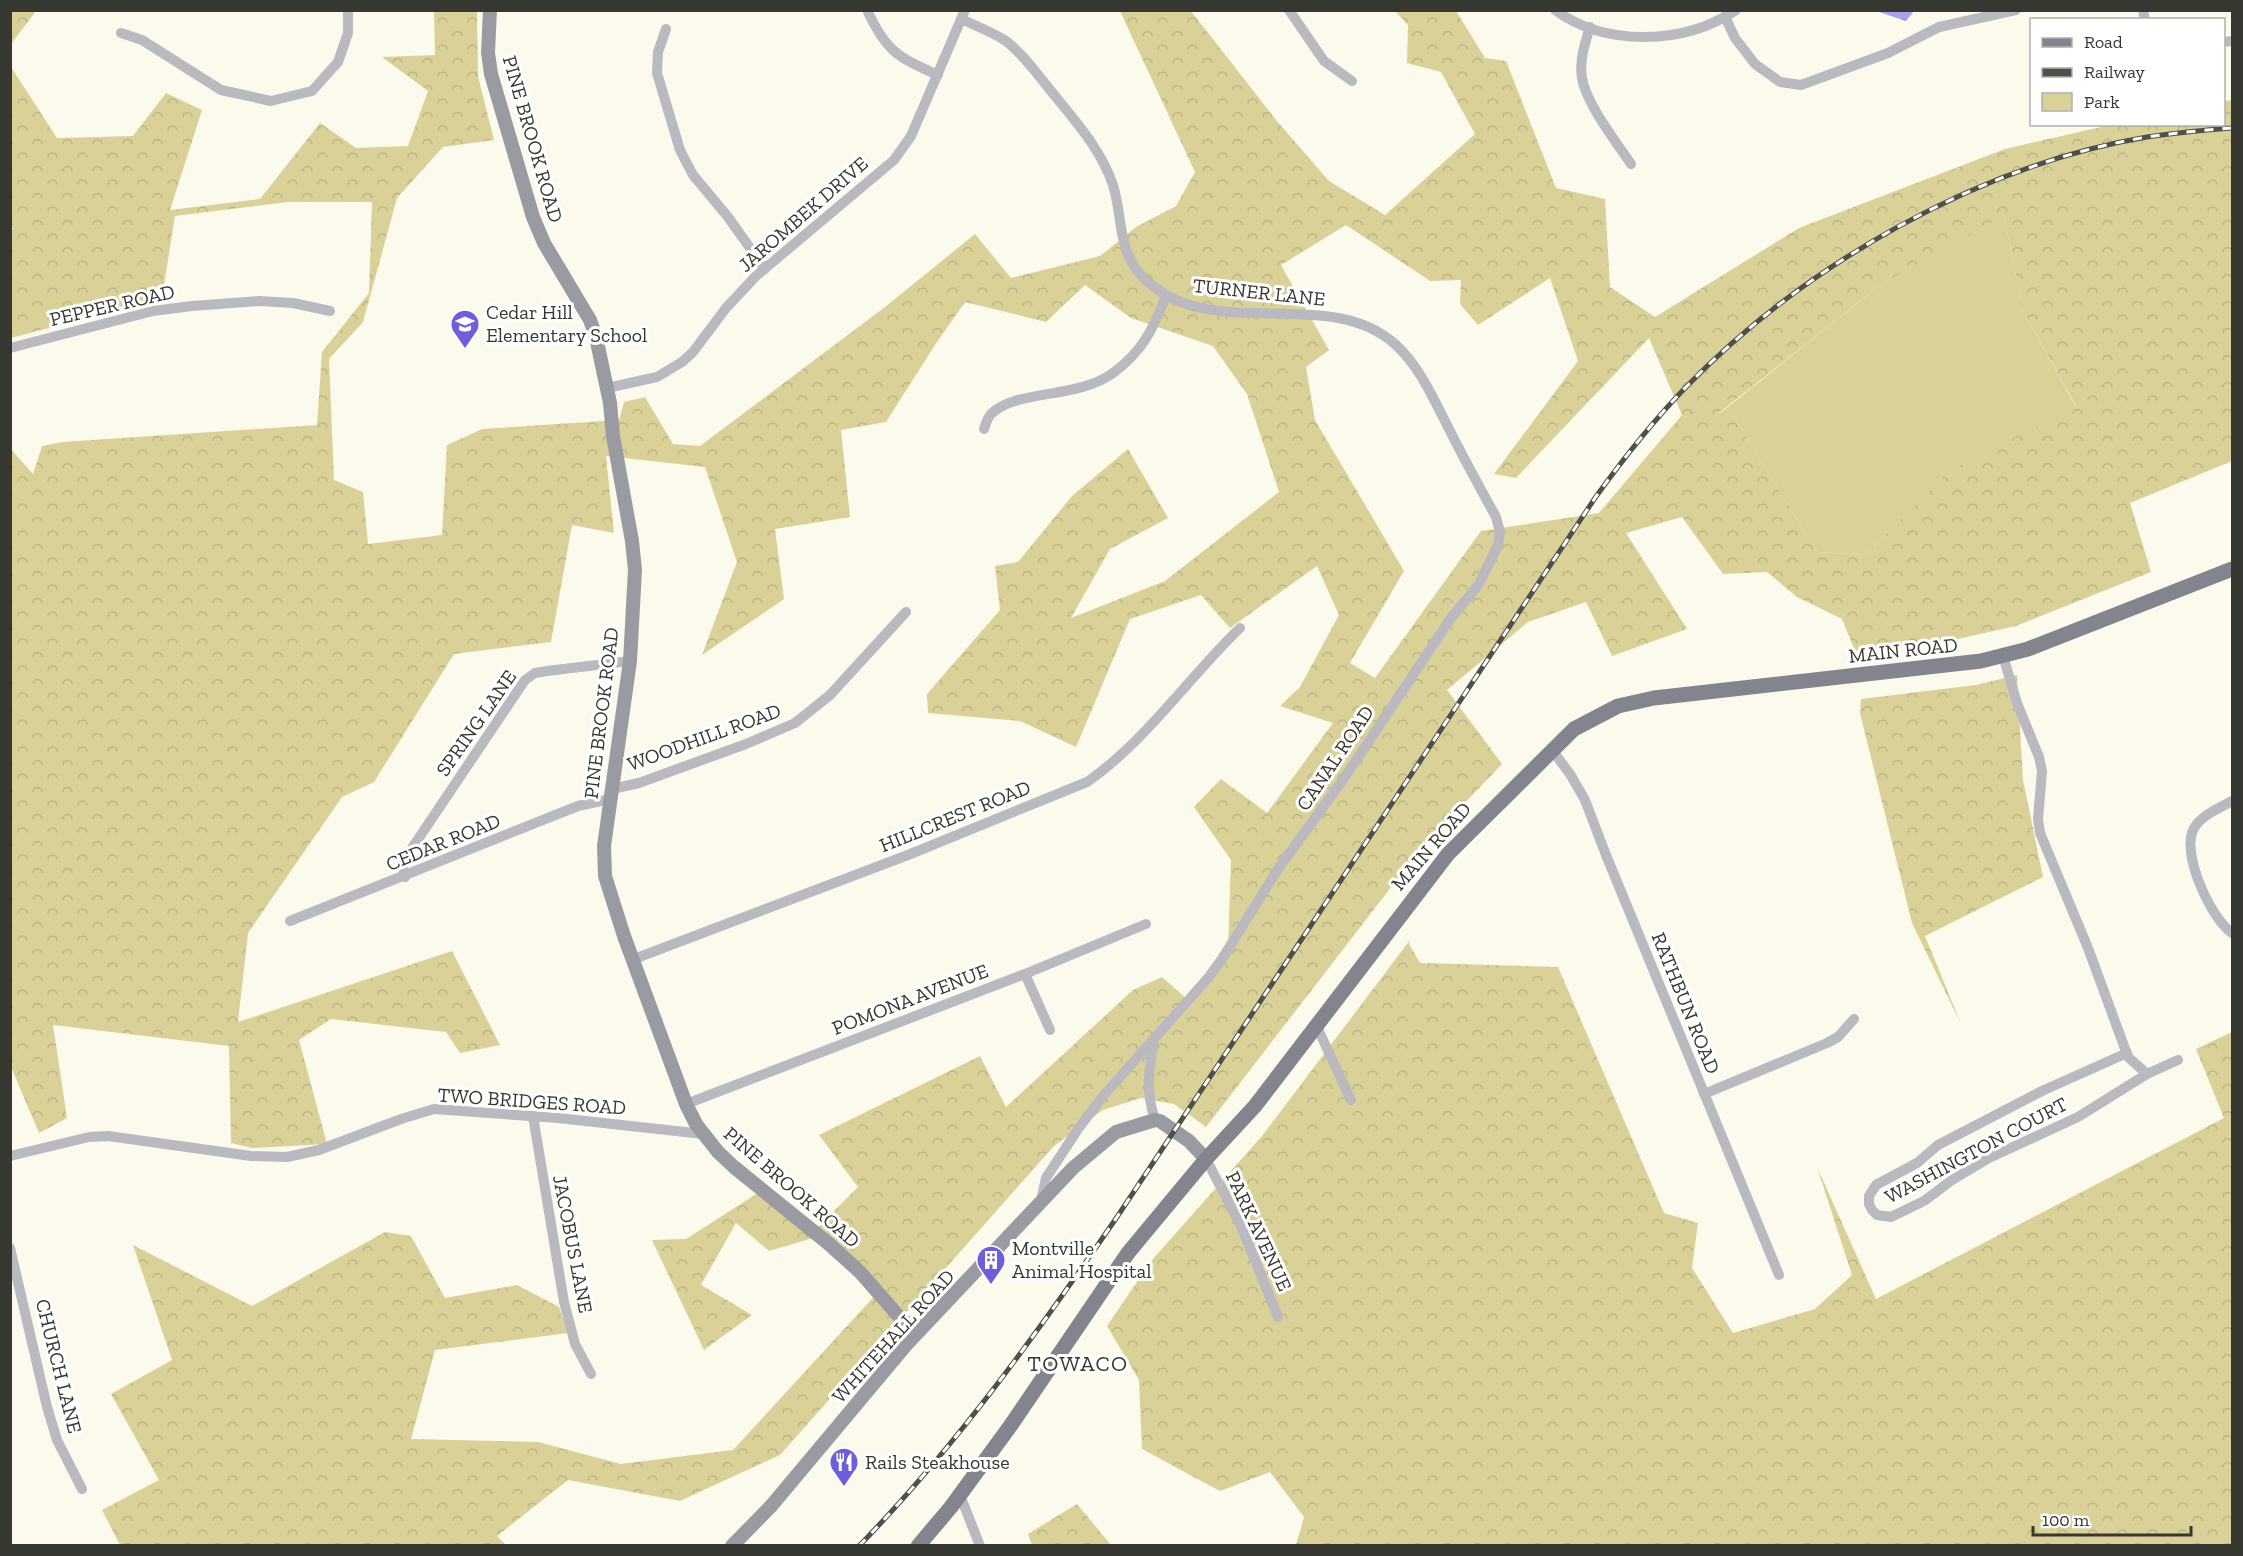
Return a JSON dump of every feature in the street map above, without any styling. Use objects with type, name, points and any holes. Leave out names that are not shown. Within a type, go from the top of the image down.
[{"type":"main road","name":"MAIN ROAD","points":[[918,1545],[960,1495],[1011,1425],[1128,1253],[1206,1159],[1255,1106],[1448,854],[1574,729],[1605,711],[1628,704],[1719,690],[1959,666],[2003,656],[2028,649],[2232,569]]},
{"type":"street","points":[[121,33],[142,40],[221,90],[272,101],[312,91],[338,62],[348,33],[348,10]]},
{"type":"street","name":"PINE BROOK ROAD","points":[[490,10],[488,53],[491,74],[533,217],[544,243],[590,320],[601,354],[632,541],[635,570],[630,661],[604,846],[605,876],[686,1104],[703,1134],[734,1167],[860,1272],[902,1320],[919,1331]]},
{"type":"street","points":[[867,10],[878,34],[887,46],[910,63],[938,75]]},
{"type":"street","points":[[1289,10],[1324,61],[1352,81]]},
{"type":"street","points":[[1555,10],[1590,27],[1624,35],[1653,38],[1709,25],[1736,10]]},
{"type":"street","points":[[1725,17],[1735,38],[1755,64],[1780,82],[1802,85],[1888,53],[1939,27],[2016,10]]},
{"type":"street","name":"JAROMBEK DRIVE","points":[[607,388],[657,377],[682,362],[693,352],[726,308],[765,269],[894,160],[911,136],[963,15]]},
{"type":"street","name":"TURNER LANE","points":[[963,15],[1017,51],[1100,153],[1113,186],[1121,235],[1131,262],[1150,284],[1166,296],[1188,305],[1216,310],[1343,319],[1383,335],[1400,348],[1414,365],[1478,484]]},
{"type":"street","points":[[1590,27],[1582,57],[1583,86],[1631,164]]},
{"type":"street","points":[[666,29],[658,52],[657,73],[680,150],[693,175],[728,217],[765,269]]},
{"type":"street","points":[[984,429],[991,414],[1004,404],[1075,390],[1089,386],[1114,373],[1131,359],[1145,342],[1166,296]]},
{"type":"street","name":"PEPPER ROAD","points":[[10,348],[153,311],[192,306],[259,301],[294,303],[330,311]]},
{"type":"street","name":"CANAL ROAD","points":[[1041,1201],[1046,1178],[1078,1129],[1104,1095],[1222,959],[1278,869],[1334,793],[1451,618],[1479,584],[1498,545],[1500,532],[1496,517],[1478,484]]},
{"type":"street","name":"WOODHILL ROAD","points":[[611,794],[746,744],[795,723],[830,695],[906,612]]},
{"type":"street","name":"HILLCREST ROAD","points":[[633,959],[908,855],[1087,782],[1113,764],[1133,744],[1239,628]]},
{"type":"street","points":[[2003,656],[2017,703],[2040,764],[2042,786],[2038,819],[2040,833],[2088,948],[2128,1057],[2147,1074]]},
{"type":"street","name":"SPRING LANE","points":[[405,877],[402,863],[525,681],[535,673],[630,661]]},
{"type":"street","name":"RATHBUN ROAD","points":[[1552,750],[1570,774],[1585,800],[1610,866],[1779,1275]]},
{"type":"street","name":"CEDAR ROAD","points":[[290,921],[611,794]]},
{"type":"street","points":[[2232,801],[2200,821],[2192,833],[2189,847],[2191,861],[2216,918],[2232,933]]},
{"type":"street","name":"POMONA AVENUE","points":[[686,1104],[1024,974],[1146,924]]},
{"type":"street","points":[[1024,974],[1050,1030]]},
{"type":"street","points":[[1704,1094],[1827,1043],[1838,1037],[1854,1019]]},
{"type":"street","points":[[1316,1025],[1351,1100]]},
{"type":"street","points":[[1154,1039],[1148,1082],[1150,1103],[1155,1120],[1160,1120],[1189,1141],[1206,1159]]},
{"type":"street","name":"WASHINGTON COURT","points":[[2127,1053],[2044,1090],[1938,1145],[1917,1163],[1876,1185],[1869,1196],[1872,1210],[1877,1215],[1891,1217],[1924,1201],[1952,1180],[1989,1158],[2078,1117],[2147,1074],[2178,1060]]},
{"type":"street","name":"TWO BRIDGES ROAD","points":[[10,1156],[89,1137],[108,1136],[251,1156],[287,1157],[319,1150],[434,1109],[533,1116],[703,1134]]},
{"type":"street","name":"JACOBUS LANE","points":[[533,1116],[564,1302],[574,1344],[591,1374]]},
{"type":"street","name":"WHITEHALL ROAD","points":[[732,1545],[772,1505],[919,1331],[1041,1201],[1093,1149],[1116,1132],[1155,1120]]},
{"type":"street","name":"PARK AVENUE","points":[[1206,1159],[1241,1226],[1278,1317]]},
{"type":"street","name":"CHURCH LANE","points":[[10,1248],[47,1407],[57,1440],[82,1489]]},
{"type":"street","points":[[960,1495],[980,1545]]},
{"type":"green space","points":[[10,11],[36,11],[11,44]]},
{"type":"green space","points":[[434,11],[477,11],[478,76],[494,140],[443,147],[397,198],[363,322],[329,359],[334,480],[363,492],[368,544],[442,535],[447,445],[482,429],[619,420],[624,402],[645,397],[673,444],[700,446],[885,307],[975,234],[1011,278],[1100,256],[1136,227],[1176,206],[1195,172],[1120,11],[1191,11],[1276,120],[1329,181],[1385,215],[1475,134],[1441,72],[1407,63],[1408,25],[1395,11],[1456,11],[1485,58],[1506,61],[1556,188],[1605,199],[1610,287],[1655,317],[1799,228],[2005,149],[2106,126],[2225,126],[2225,101],[2232,100],[2232,461],[2130,503],[2151,572],[2016,626],[1949,641],[1855,651],[1842,619],[1797,597],[1767,572],[1723,574],[1682,517],[1626,533],[1687,629],[1612,656],[1586,602],[1528,622],[1447,690],[1502,764],[1419,851],[1206,1127],[1174,1104],[1141,1098],[1103,1110],[1054,1146],[780,1455],[680,1501],[568,1480],[497,1536],[506,1545],[120,1545],[102,1510],[159,1480],[111,1394],[172,1360],[133,1245],[252,1306],[385,1232],[411,1236],[445,1298],[517,1285],[559,1307],[568,1333],[435,1350],[411,1439],[538,1442],[621,1464],[733,1450],[880,1290],[820,1236],[769,1251],[736,1223],[701,1285],[752,1315],[704,1350],[652,1240],[686,1239],[761,1191],[814,1231],[858,1187],[819,1135],[980,1056],[1006,1107],[1133,990],[1162,977],[1187,999],[1228,949],[1231,860],[1194,807],[1221,779],[1267,813],[1333,723],[1280,706],[1300,687],[1339,615],[1317,566],[1230,628],[1201,595],[1130,619],[1076,747],[1020,721],[928,713],[927,694],[1000,610],[995,566],[1018,562],[1072,496],[1128,449],[1168,518],[1110,549],[1071,618],[1165,581],[1279,492],[1247,394],[1213,346],[1131,318],[1085,285],[1046,322],[965,302],[886,422],[841,430],[850,517],[775,529],[784,599],[702,655],[737,562],[705,467],[606,456],[614,533],[572,525],[551,642],[454,654],[374,782],[342,797],[248,933],[238,1022],[452,951],[500,1045],[460,1053],[446,1032],[331,1019],[299,1040],[327,1144],[252,1148],[231,1143],[229,1046],[53,1025],[67,1118],[39,1133],[11,1067],[10,448],[33,474],[42,446],[63,442],[317,425],[322,352],[369,293],[372,202],[288,202],[175,216],[162,298],[11,338],[10,231],[13,229],[10,224],[11,67],[57,138],[133,136],[166,93],[202,110],[170,210],[260,199],[320,123],[356,148],[408,146],[428,91],[382,57],[435,55]],"holes":[[[2004,216],[2023,311],[2076,406],[1949,471],[1865,555],[1817,552],[1734,417],[1719,413],[1879,286]],[[1346,225],[1430,281],[1461,280],[1460,304],[1478,325],[1550,278],[1578,361],[1494,474],[1516,478],[1649,338],[1682,415],[1599,513],[1481,531],[1375,678],[1350,663],[1404,571],[1315,420],[1306,367],[1329,350],[1281,265]]]},
{"type":"green space","points":[[2004,215],[2023,311],[2076,407],[1950,471],[1865,555],[1817,552],[1734,417],[1719,414],[1879,286]]},
{"type":"green space","points":[[2017,675],[2023,780],[2043,877],[1925,936],[1961,1024],[1912,923],[1860,713],[1861,699],[1976,685]]},
{"type":"green space","points":[[1410,940],[1409,944],[1420,963],[1558,967],[1664,1213],[1698,1223],[1692,1268],[1733,1333],[1815,1309],[1852,1275],[1817,1167],[1876,1299],[2224,1118],[2196,1049],[2232,1032],[2232,1545],[1296,1545],[1304,1517],[1270,1472],[1220,1491],[1142,1449],[1139,1380],[1107,1326],[1152,1260],[1262,1136]]},
{"type":"green space","points":[[1077,1504],[1111,1545],[1032,1545],[1028,1534]]},
{"type":"water","points":[[1876,11],[1914,11],[1906,21]]},
{"type":"railway","points":[[859,1546],[895,1508],[963,1428],[1057,1303],[1117,1217],[1595,498],[1639,440],[1687,386],[1734,342],[1785,300],[1840,261],[1898,227],[1959,196],[2021,171],[2084,151],[2147,137],[2232,128]]},
{"type":"place","name":"Cedar Hill Elementary School","points":[[465,350]]},
{"type":"place","name":"Montville Animal Hospital","points":[[991,1286]]},
{"type":"place","name":"Rails Steakhouse","points":[[844,1488]]},
{"type":"district","name":"TOWACO","points":[[1078,1363]]}]
